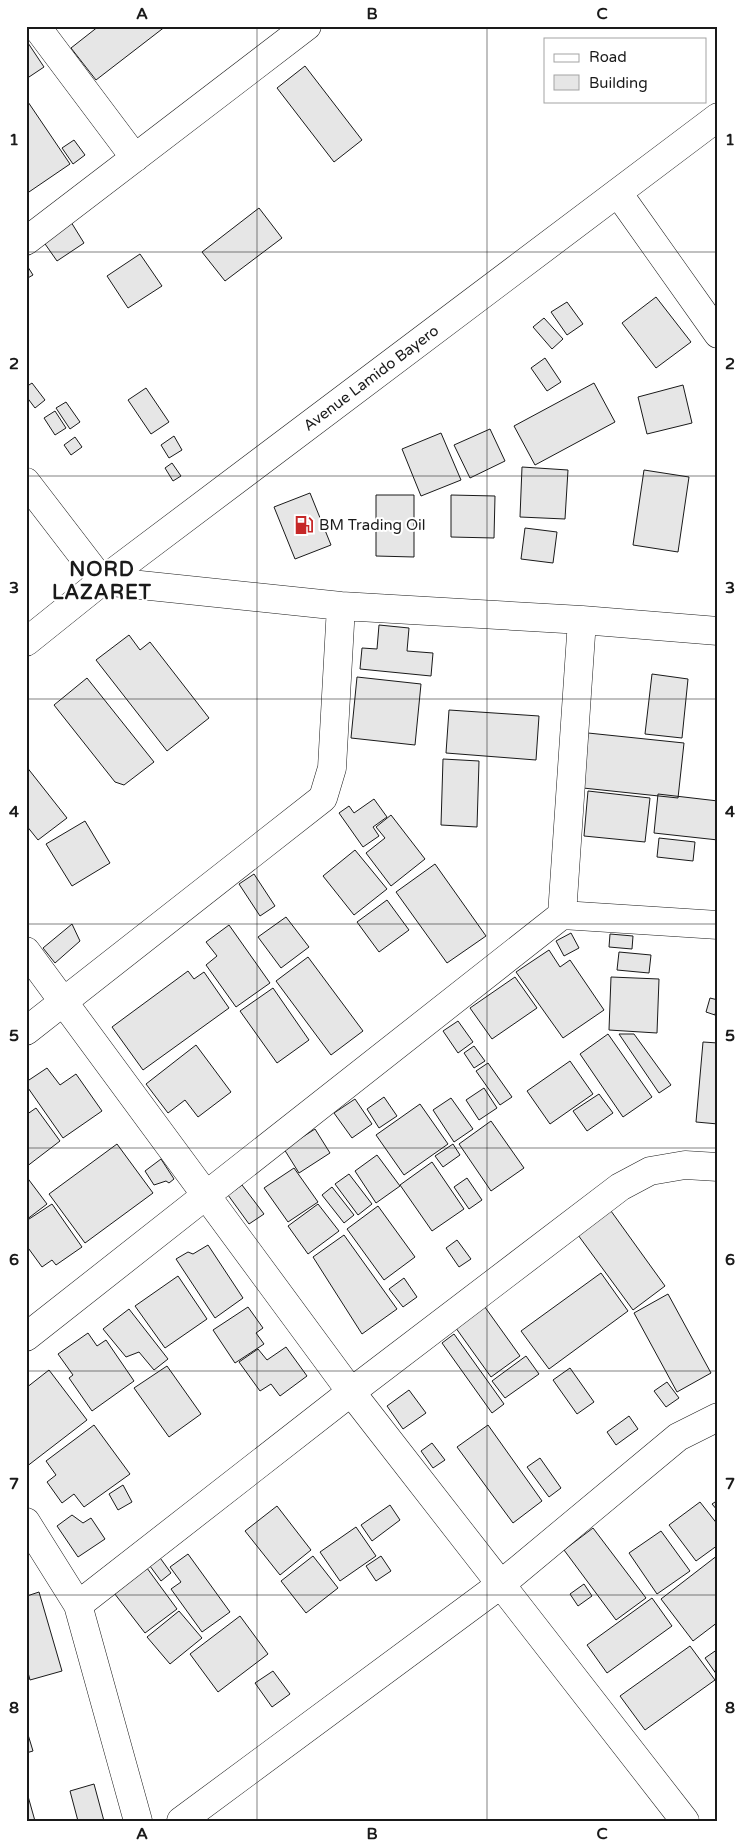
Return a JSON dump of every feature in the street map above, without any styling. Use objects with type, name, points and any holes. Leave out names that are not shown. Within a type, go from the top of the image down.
[{"type":"street","points":[[36,26],[135,158]]},
{"type":"street","points":[[26,241],[307,26]]},
{"type":"street","name":"Avenue Lamido Bayero","points":[[26,642],[102,581],[718,116]]},
{"type":"street","points":[[618,193],[718,334]]},
{"type":"street","points":[[26,482],[102,581],[341,606],[582,620],[718,631]]},
{"type":"street","points":[[26,1032],[323,798],[332,768],[341,606]]},
{"type":"street","points":[[562,915],[582,620]]},
{"type":"street","points":[[26,1337],[562,915],[718,925]]},
{"type":"street","points":[[26,950],[351,1392],[685,1821]]},
{"type":"street","points":[[78,1605],[351,1392],[620,1187],[650,1171],[685,1165],[718,1167]]},
{"type":"street","points":[[181,1821],[500,1585],[678,1437],[718,1417]]},
{"type":"street","points":[[26,1522],[78,1605],[138,1821]]},
{"type":"building","points":[[99,26],[166,26],[96,80],[71,48]]},
{"type":"building","points":[[26,40],[44,67],[29,77],[26,72]]},
{"type":"building","points":[[305,66],[362,140],[334,162],[277,88]]},
{"type":"building","points":[[26,99],[70,164],[26,194]]},
{"type":"building","points":[[74,140],[85,155],[73,164],[62,148]]},
{"type":"building","points":[[259,208],[282,238],[225,281],[202,252]]},
{"type":"building","points":[[71,222],[84,243],[57,261],[43,241]]},
{"type":"building","points":[[140,254],[162,286],[128,308],[107,276]]},
{"type":"building","points":[[26,264],[33,275],[26,279]]},
{"type":"building","points":[[656,297],[691,342],[656,368],[622,323]]},
{"type":"building","points":[[567,302],[583,324],[567,335],[551,312]]},
{"type":"building","points":[[544,318],[563,339],[552,349],[533,327]]},
{"type":"building","points":[[545,358],[561,382],[547,391],[531,368]]},
{"type":"building","points":[[32,383],[45,400],[35,408],[26,396],[26,387]]},
{"type":"building","points":[[594,383],[615,422],[535,465],[514,426]]},
{"type":"building","points":[[683,385],[692,423],[647,434],[638,397]]},
{"type":"building","points":[[146,388],[169,422],[151,434],[128,400]]},
{"type":"building","points":[[66,402],[80,422],[70,429],[56,408]]},
{"type":"building","points":[[55,411],[66,428],[55,435],[44,418]]},
{"type":"building","points":[[490,429],[505,461],[470,478],[454,445]]},
{"type":"building","points":[[441,433],[461,480],[421,496],[402,449]]},
{"type":"building","points":[[174,436],[182,450],[169,458],[161,445]]},
{"type":"building","points":[[75,437],[82,447],[71,455],[64,445]]},
{"type":"building","points":[[172,463],[181,476],[173,481],[165,468]]},
{"type":"building","points":[[522,467],[568,470],[565,519],[520,517]]},
{"type":"building","points":[[644,470],[689,477],[678,552],[633,545]]},
{"type":"building","points":[[310,493],[331,545],[295,559],[274,507]]},
{"type":"building","points":[[376,495],[414,495],[414,557],[376,556]]},
{"type":"building","points":[[451,495],[495,496],[494,538],[451,537]]},
{"type":"building","points":[[525,528],[557,532],[553,563],[521,559]]},
{"type":"building","points":[[379,625],[409,628],[407,651],[433,653],[431,676],[360,669],[362,648],[377,649]]},
{"type":"building","points":[[129,635],[140,650],[150,642],[209,718],[167,751],[96,660]]},
{"type":"building","points":[[652,674],[688,679],[682,738],[645,734]]},
{"type":"building","points":[[357,677],[421,684],[415,745],[351,738]]},
{"type":"building","points":[[87,678],[154,762],[124,785],[115,782],[54,705]]},
{"type":"building","points":[[449,710],[539,716],[536,760],[446,753]]},
{"type":"building","points":[[588,733],[684,743],[678,798],[583,788]]},
{"type":"building","points":[[443,759],[479,761],[477,827],[441,825]]},
{"type":"building","points":[[26,766],[67,818],[38,840],[26,825]]},
{"type":"building","points":[[588,791],[650,798],[645,842],[584,836]]},
{"type":"building","points":[[658,794],[718,801],[718,840],[654,833]]},
{"type":"building","points":[[374,799],[387,817],[373,827],[379,836],[363,847],[339,813],[349,806],[354,813]]},
{"type":"building","points":[[391,815],[425,859],[391,886],[366,853],[385,838],[376,827]]},
{"type":"building","points":[[85,821],[110,863],[72,886],[46,844]]},
{"type":"building","points":[[659,838],[695,842],[693,861],[657,857]]},
{"type":"building","points":[[355,850],[387,889],[354,915],[323,876]]},
{"type":"building","points":[[435,864],[486,936],[447,963],[396,892]]},
{"type":"building","points":[[254,874],[275,906],[260,916],[239,884]]},
{"type":"building","points":[[387,900],[409,930],[379,952],[357,922]]},
{"type":"building","points":[[286,917],[309,947],[281,968],[258,937]]},
{"type":"building","points":[[72,924],[80,941],[55,963],[43,948]]},
{"type":"building","points":[[229,925],[270,983],[236,1007],[206,965],[217,956],[206,942]]},
{"type":"building","points":[[571,933],[579,948],[564,956],[556,941]]},
{"type":"building","points":[[610,934],[633,936],[632,949],[609,947]]},
{"type":"building","points":[[549,950],[560,967],[570,960],[604,1010],[563,1038],[516,972]]},
{"type":"building","points":[[619,952],[651,955],[649,973],[617,970]]},
{"type":"building","points":[[308,957],[363,1031],[331,1055],[276,981]]},
{"type":"building","points":[[188,971],[194,979],[204,972],[229,1008],[143,1070],[112,1027]]},
{"type":"building","points":[[515,977],[537,1008],[492,1039],[470,1008]]},
{"type":"building","points":[[611,977],[659,979],[657,1033],[609,1030]]},
{"type":"building","points":[[273,988],[309,1040],[277,1063],[240,1011]]},
{"type":"building","points":[[710,998],[718,1000],[715,1015],[706,1012]]},
{"type":"building","points":[[458,1021],[473,1042],[458,1053],[443,1031]]},
{"type":"building","points":[[608,1034],[652,1097],[623,1117],[580,1054]]},
{"type":"building","points":[[619,1034],[634,1034],[671,1085],[659,1093]]},
{"type":"building","points":[[703,1042],[718,1043],[718,1124],[696,1122]]},
{"type":"building","points":[[196,1045],[231,1092],[198,1117],[185,1100],[168,1113],[146,1084]]},
{"type":"building","points":[[474,1046],[485,1061],[474,1068],[464,1053]]},
{"type":"building","points":[[570,1061],[593,1094],[550,1124],[527,1091]]},
{"type":"building","points":[[488,1063],[512,1097],[500,1105],[476,1071]]},
{"type":"building","points":[[47,1068],[60,1085],[76,1074],[102,1111],[63,1138],[26,1085],[26,1082]]},
{"type":"building","points":[[484,1088],[497,1108],[479,1120],[466,1100]]},
{"type":"building","points":[[599,1094],[613,1113],[587,1131],[573,1111]]},
{"type":"building","points":[[384,1097],[397,1116],[379,1128],[367,1109]]},
{"type":"building","points":[[451,1098],[473,1129],[454,1142],[433,1110]]},
{"type":"building","points":[[355,1099],[372,1124],[352,1138],[334,1113]]},
{"type":"building","points":[[420,1104],[448,1144],[404,1175],[376,1135]]},
{"type":"building","points":[[36,1108],[60,1141],[26,1167],[26,1115]]},
{"type":"building","points":[[491,1121],[524,1168],[491,1191],[459,1144]]},
{"type":"building","points":[[315,1129],[330,1153],[299,1173],[284,1149]]},
{"type":"building","points":[[117,1144],[153,1193],[85,1243],[49,1194]]},
{"type":"building","points":[[453,1144],[460,1155],[443,1167],[435,1156]]},
{"type":"building","points":[[377,1155],[400,1186],[376,1203],[355,1171]]},
{"type":"building","points":[[161,1159],[174,1179],[169,1183],[166,1181],[154,1185],[145,1171]]},
{"type":"building","points":[[432,1162],[464,1209],[432,1231],[400,1185]]},
{"type":"building","points":[[294,1168],[318,1202],[288,1222],[264,1188]]},
{"type":"building","points":[[349,1174],[372,1204],[358,1215],[335,1184]]},
{"type":"building","points":[[26,1176],[47,1204],[26,1220]]},
{"type":"building","points":[[467,1178],[482,1200],[469,1209],[454,1187]]},
{"type":"building","points":[[242,1185],[264,1214],[249,1224],[228,1195]]},
{"type":"building","points":[[332,1187],[354,1215],[344,1223],[322,1195]]},
{"type":"building","points":[[52,1204],[82,1247],[56,1265],[52,1260],[42,1267],[26,1245],[26,1221]]},
{"type":"building","points":[[318,1204],[339,1231],[308,1254],[288,1226]]},
{"type":"building","points":[[378,1206],[415,1257],[384,1280],[347,1229]]},
{"type":"building","points":[[611,1211],[665,1286],[633,1310],[578,1235]]},
{"type":"building","points":[[344,1235],[397,1309],[362,1334],[313,1257]]},
{"type":"building","points":[[457,1240],[471,1259],[459,1267],[446,1248]]},
{"type":"building","points":[[208,1245],[243,1298],[215,1318],[176,1259],[188,1252],[193,1254]]},
{"type":"building","points":[[601,1273],[628,1311],[549,1369],[521,1331]]},
{"type":"building","points":[[178,1276],[207,1319],[165,1348],[135,1306]]},
{"type":"building","points":[[404,1278],[417,1297],[403,1307],[389,1289]]},
{"type":"building","points":[[668,1294],[711,1373],[677,1392],[634,1313]]},
{"type":"building","points":[[482,1303],[520,1356],[491,1377],[453,1324]]},
{"type":"building","points":[[248,1307],[263,1328],[256,1333],[264,1344],[235,1363],[213,1330]]},
{"type":"building","points":[[129,1309],[168,1359],[154,1370],[139,1352],[126,1357],[103,1329]]},
{"type":"building","points":[[88,1333],[97,1346],[106,1340],[134,1381],[92,1411],[69,1378],[73,1375],[58,1354]]},
{"type":"building","points":[[454,1334],[504,1404],[492,1413],[442,1343]]},
{"type":"building","points":[[286,1347],[307,1376],[280,1396],[271,1384],[260,1391],[239,1362],[258,1349],[267,1360]]},
{"type":"building","points":[[526,1356],[539,1374],[505,1398],[492,1381]]},
{"type":"building","points":[[167,1366],[201,1414],[169,1437],[134,1388]]},
{"type":"building","points":[[570,1368],[594,1402],[577,1414],[553,1380]]},
{"type":"building","points":[[49,1370],[87,1420],[26,1467],[26,1388]]},
{"type":"building","points":[[667,1382],[679,1398],[666,1407],[654,1391]]},
{"type":"building","points":[[409,1390],[426,1413],[403,1429],[387,1406]]},
{"type":"building","points":[[629,1416],[638,1429],[616,1445],[607,1432]]},
{"type":"building","points":[[94,1425],[130,1474],[84,1507],[74,1494],[62,1503],[47,1482],[56,1475],[46,1461]]},
{"type":"building","points":[[488,1425],[542,1501],[513,1523],[457,1447]]},
{"type":"building","points":[[432,1443],[445,1460],[433,1468],[421,1451]]},
{"type":"building","points":[[540,1458],[561,1488],[549,1497],[527,1467]]},
{"type":"building","points":[[123,1485],[132,1502],[118,1510],[109,1494]]},
{"type":"building","points":[[718,1500],[718,1511],[712,1504]]},
{"type":"building","points":[[700,1502],[718,1525],[718,1545],[696,1561],[669,1525]]},
{"type":"building","points":[[390,1505],[400,1520],[372,1541],[361,1525]]},
{"type":"building","points":[[277,1506],[311,1550],[280,1575],[245,1531]]},
{"type":"building","points":[[72,1515],[83,1523],[91,1518],[105,1539],[78,1557],[57,1526]]},
{"type":"building","points":[[356,1527],[376,1556],[340,1581],[320,1552]]},
{"type":"building","points":[[593,1528],[646,1598],[616,1620],[564,1550]]},
{"type":"building","points":[[661,1531],[690,1571],[657,1594],[629,1553]]},
{"type":"building","points":[[188,1554],[230,1612],[202,1632],[171,1589],[181,1582],[170,1567]]},
{"type":"building","points":[[158,1555],[171,1573],[161,1581],[147,1562]]},
{"type":"building","points":[[718,1555],[718,1622],[693,1641],[661,1599]]},
{"type":"building","points":[[313,1556],[338,1588],[306,1613],[281,1581]]},
{"type":"building","points":[[381,1556],[391,1571],[376,1581],[366,1566]]},
{"type":"building","points":[[144,1564],[177,1609],[145,1633],[111,1589]]},
{"type":"building","points":[[584,1584],[592,1596],[578,1606],[570,1594]]},
{"type":"building","points":[[39,1592],[62,1671],[30,1680],[26,1665],[26,1594],[27,1596]]},
{"type":"building","points":[[652,1598],[672,1626],[607,1673],[587,1645]]},
{"type":"building","points":[[179,1611],[202,1638],[170,1664],[147,1637]]},
{"type":"building","points":[[240,1616],[268,1654],[218,1692],[190,1654]]},
{"type":"building","points":[[690,1646],[715,1680],[645,1730],[620,1696]]},
{"type":"building","points":[[718,1649],[718,1674],[717,1675],[705,1658]]},
{"type":"building","points":[[273,1671],[290,1694],[272,1707],[255,1683]]},
{"type":"building","points":[[26,1728],[33,1751],[26,1753]]},
{"type":"building","points":[[94,1784],[104,1821],[78,1821],[70,1791]]},
{"type":"building","points":[[26,1789],[35,1821],[26,1821]]},
{"type":"place","name":"BM Trading Oil","points":[[304,525]]},
{"type":"district","name":"NORD LAZARET","points":[[102,580]]}]
